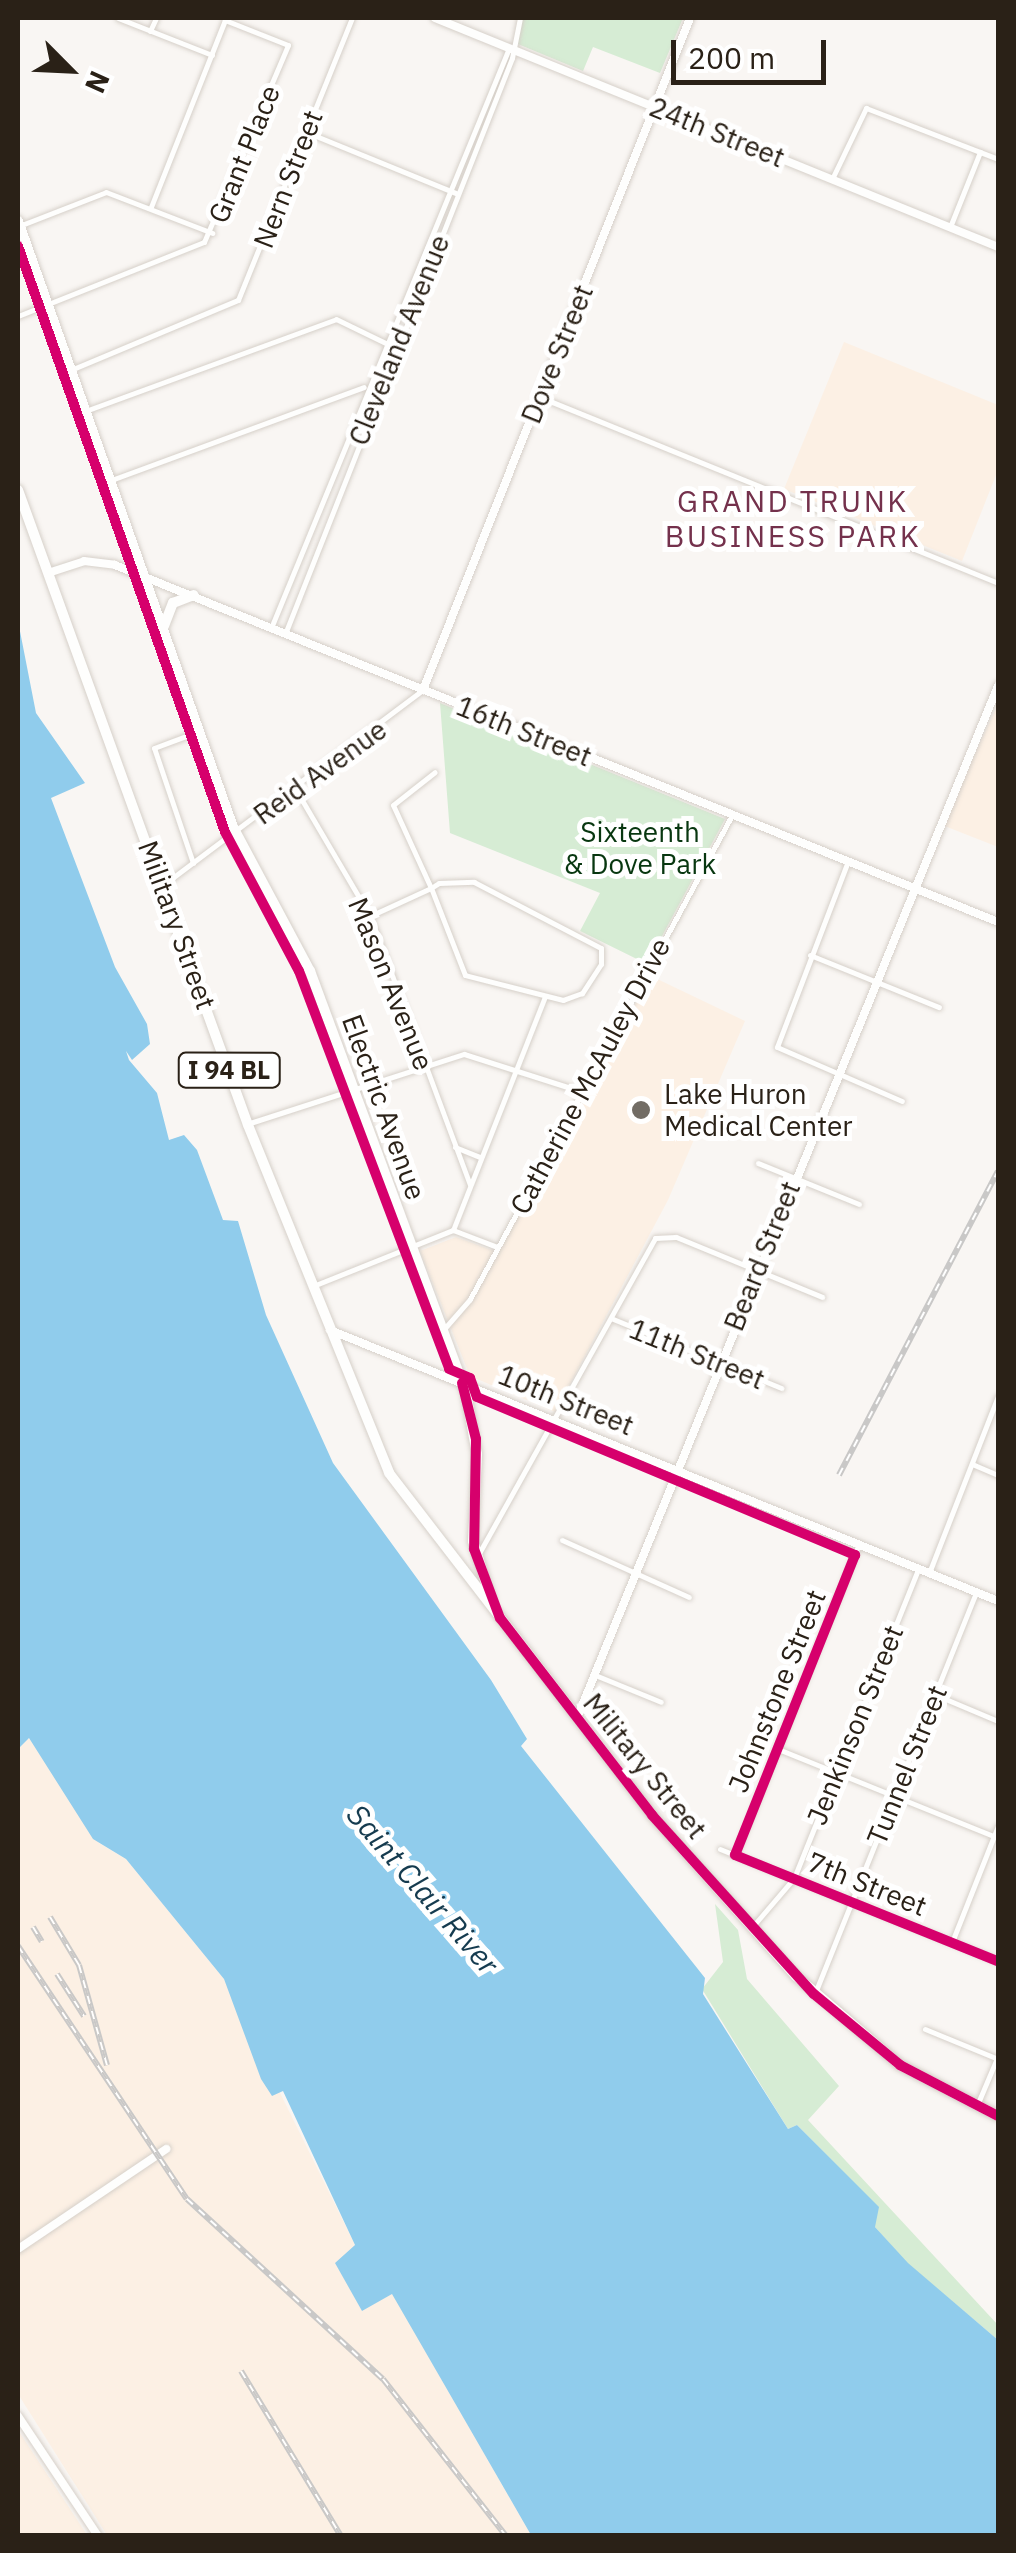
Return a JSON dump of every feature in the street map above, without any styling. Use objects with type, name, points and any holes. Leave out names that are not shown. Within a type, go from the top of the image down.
[{"type":"main road","name":"Electric Avenue","points":[[18,223],[114,479],[236,833],[300,946],[462,1383],[476,1439],[476,1559],[500,1618]]},
{"type":"main road","name":"Military Street","points":[[18,490],[248,1124],[375,1450],[454,1561],[577,1718],[814,1994],[900,2065],[998,2116]]},
{"type":"main road","points":[[164,626],[173,603],[194,595]]},
{"type":"main road","points":[[454,1561],[476,1559]]},
{"type":"street","points":[[118,18],[212,55]]},
{"type":"street","points":[[150,31],[156,18]]},
{"type":"street","name":"Nern Street","points":[[73,369],[202,321],[243,292],[352,18]]},
{"type":"street","name":"24th Street","points":[[435,18],[998,247]]},
{"type":"street","name":"Cleveland Avenue","points":[[284,634],[458,194],[520,18]]},
{"type":"street","name":"Dove Street","points":[[423,690],[690,18]]},
{"type":"street","points":[[151,207],[226,20]]},
{"type":"street","name":"Grant Place","points":[[18,316],[212,233],[288,45],[226,20]]},
{"type":"street","name":"Cleveland Avenue","points":[[270,628],[445,189],[509,48]]},
{"type":"street","points":[[832,179],[866,108],[998,159]]},
{"type":"street","points":[[306,132],[458,194]]},
{"type":"street","points":[[950,227],[980,152]]},
{"type":"street","points":[[18,223],[106,192],[212,233]]},
{"type":"street","points":[[88,410],[336,319],[386,338],[396,348]]},
{"type":"street","points":[[114,479],[367,386]]},
{"type":"street","points":[[540,398],[998,583]]},
{"type":"street","name":"16th Street","points":[[48,574],[98,561],[148,578],[998,922]]},
{"type":"street","name":"Beard Street","points":[[577,1718],[909,886],[998,686]]},
{"type":"street","name":"Reid Avenue","points":[[163,885],[296,790],[423,690]]},
{"type":"street","points":[[193,863],[154,748],[200,732]]},
{"type":"street","points":[[370,916],[431,888],[483,884],[604,951],[578,996],[544,996],[469,979],[431,888],[393,804],[434,772]]},
{"type":"street","name":"Mason Avenue","points":[[296,790],[370,916],[470,1185]]},
{"type":"street","name":"Catherine McAuley Drive","points":[[441,1330],[498,1248],[732,814]]},
{"type":"street","points":[[848,861],[776,1044],[835,1074],[902,1101]]},
{"type":"street","points":[[810,956],[939,1007]]},
{"type":"street","points":[[453,1230],[544,996]]},
{"type":"street","points":[[248,1124],[352,1086],[464,1054],[518,1066],[583,1092]]},
{"type":"street","points":[[455,1148],[481,1158]]},
{"type":"street","points":[[758,1164],[859,1204]]},
{"type":"street","points":[[310,1288],[453,1230],[498,1248]]},
{"type":"street","points":[[476,1559],[558,1421],[660,1234],[822,1297]]},
{"type":"street","name":"11th Street","points":[[612,1320],[781,1388]]},
{"type":"street","name":"10th Street","points":[[326,1329],[998,1601]]},
{"type":"street","points":[[929,1573],[998,1396]]},
{"type":"street","points":[[972,1464],[998,1475]]},
{"type":"street","points":[[562,1540],[689,1597]]},
{"type":"street","name":"Johnstone Street","points":[[735,1855],[859,1544]]},
{"type":"street","name":"Jenkinson Street","points":[[753,1927],[794,1878],[918,1569]]},
{"type":"street","name":"Tunnel Street","points":[[814,1994],[976,1592]]},
{"type":"street","points":[[596,1676],[661,1702]]},
{"type":"street","points":[[936,1696],[998,1721]]},
{"type":"street","points":[[778,1749],[996,1837]]},
{"type":"street","points":[[952,1942],[998,1826]]},
{"type":"street","name":"7th Street","points":[[720,1849],[998,1961]]},
{"type":"street","points":[[925,2029],[998,2058],[976,2106]]},
{"type":"street","points":[[18,2250],[166,2149]]},
{"type":"street","points":[[18,2416],[98,2536]]},
{"type":"shaded area","points":[[844,342],[998,405],[998,470],[962,561],[784,489]]},
{"type":"shaded area","points":[[998,704],[998,847],[942,825]]},
{"type":"shaded area","name":"Lake Huron Medical Center","points":[[651,976],[745,1021],[668,1200],[555,1412],[470,1376],[420,1251],[456,1237],[497,1252]]},
{"type":"shaded area","points":[[29,1738],[99,1843],[126,1859],[224,1979],[355,2245],[336,2263],[362,2311],[392,2293],[531,2535],[107,2535],[18,2394],[18,1749]]},
{"type":"shaded area","points":[[18,2430],[87,2535],[18,2535]]},
{"type":"green space","points":[[523,18],[683,18],[660,73],[593,47],[583,71],[513,42]]},
{"type":"green space","name":"Sixteenth & Dove Park","points":[[440,703],[725,819],[647,964],[580,931],[600,893],[450,833]]},
{"type":"green space","points":[[715,1904],[738,1930],[747,1979],[839,2086],[808,2120],[998,2325],[998,2340],[907,2263],[875,2227],[869,2198],[797,2125],[788,2129],[702,1989],[723,1962]]},
{"type":"water","name":"Saint Clair River","points":[[18,621],[36,713],[85,783],[51,798],[115,967],[147,1024],[150,1044],[132,1060],[126,1051],[129,1060],[157,1093],[169,1140],[184,1135],[197,1150],[223,1220],[238,1221],[266,1315],[333,1463],[491,1680],[527,1739],[521,1746],[705,1978],[703,1994],[788,2129],[797,2125],[879,2207],[875,2227],[908,2263],[998,2340],[998,2535],[531,2535],[392,2294],[362,2311],[335,2263],[355,2245],[283,2091],[272,2096],[261,2079],[224,1979],[126,1859],[93,1839],[29,1738],[18,1749]]},
{"type":"railway","points":[[839,1475],[998,1171]]},
{"type":"railway","points":[[50,1917],[79,1965],[107,2065]]},
{"type":"railway","points":[[33,1927],[42,1942]]},
{"type":"railway","points":[[18,1946],[187,2199],[383,2379],[506,2536]]},
{"type":"railway","points":[[57,1974],[84,2016]]},
{"type":"railway","points":[[241,2371],[341,2536]]},
{"type":"cycle path","points":[[18,246],[225,832],[299,971],[449,1369],[470,1378],[477,1397],[855,1555],[735,1855],[998,1961]]},
{"type":"cycle path","points":[[462,1383],[476,1439],[474,1549],[500,1618],[652,1815],[814,1994],[900,2065],[998,2116]]},
{"type":"place","name":"Lake Huron Medical Center","points":[[641,1110]]},
{"type":"district","name":"GRAND TRUNK BUSINESS PARK","points":[[793,518]]}]
